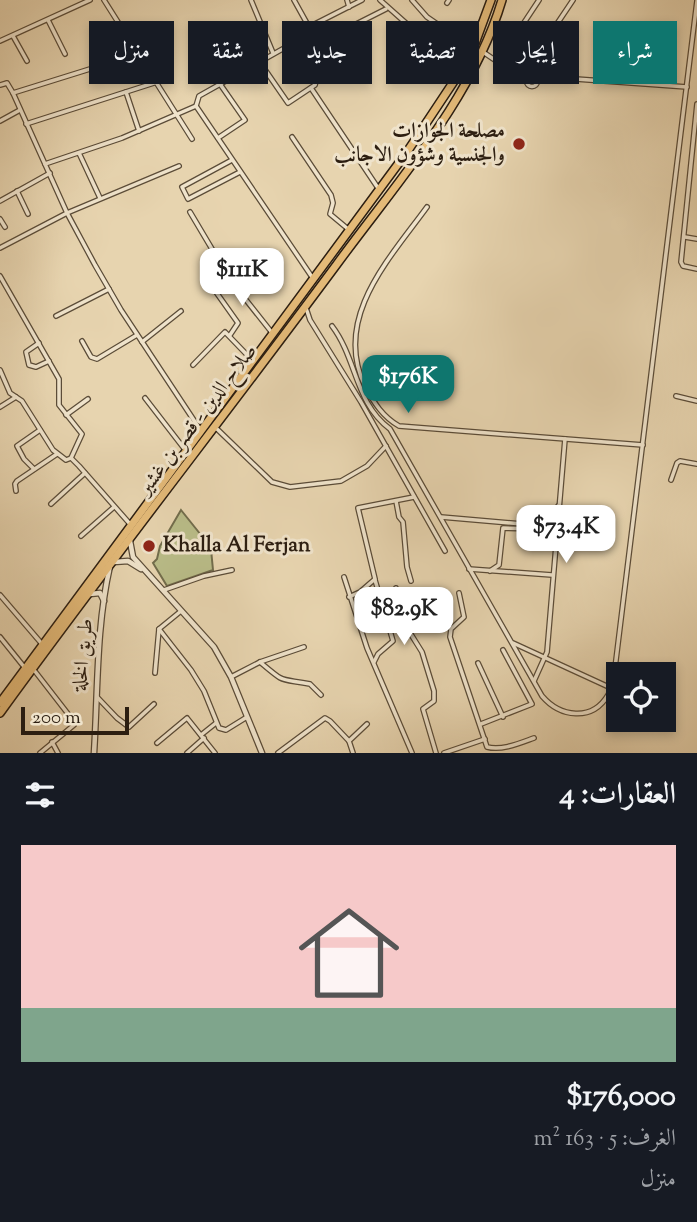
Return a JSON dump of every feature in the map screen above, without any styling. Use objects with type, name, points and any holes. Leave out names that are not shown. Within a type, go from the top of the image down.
[{"type":"highway","points":[[479,33],[491,0]]},
{"type":"highway","name":"صلاح الدين - قصر بن غشير","points":[[0,713],[29,669],[215,427],[439,125],[483,52],[502,0]]},
{"type":"highway","points":[[0,703],[3,691],[29,669],[43,646],[379,190],[451,84]]},
{"type":"highway","points":[[312,281],[313,288],[320,287]]},
{"type":"highway","points":[[294,306],[300,305],[304,308]]},
{"type":"street","points":[[0,41],[90,0]]},
{"type":"street","points":[[104,0],[117,21]]},
{"type":"street","points":[[251,0],[273,53]]},
{"type":"street","points":[[294,0],[309,27],[362,0]]},
{"type":"street","points":[[346,0],[349,7]]},
{"type":"street","points":[[380,0],[404,21]]},
{"type":"street","points":[[412,0],[432,21]]},
{"type":"street","points":[[525,21],[539,0]]},
{"type":"street","points":[[559,21],[573,0]]},
{"type":"street","points":[[614,662],[697,1]]},
{"type":"street","points":[[363,21],[387,8]]},
{"type":"street","points":[[48,20],[65,54]]},
{"type":"street","points":[[13,36],[27,61]]},
{"type":"street","points":[[268,56],[282,48]]},
{"type":"street","points":[[483,52],[493,59]]},
{"type":"street","points":[[13,93],[89,69]]},
{"type":"street","points":[[268,74],[288,103],[314,84]]},
{"type":"street","points":[[579,79],[687,87]]},
{"type":"street","points":[[0,85],[7,83],[13,93],[67,214],[109,289],[201,431]]},
{"type":"street","points":[[26,124],[151,84]]},
{"type":"street","points":[[158,84],[192,139]]},
{"type":"street","points":[[45,164],[139,131],[196,106],[199,96],[220,84],[245,120],[218,138]]},
{"type":"street","points":[[311,88],[379,190]]},
{"type":"street","points":[[126,92],[139,131]]},
{"type":"street","points":[[697,104],[682,265],[697,269]]},
{"type":"street","points":[[196,106],[312,281]]},
{"type":"street","points":[[0,121],[20,110]]},
{"type":"street","points":[[292,137],[331,195],[333,203],[330,213],[349,231]]},
{"type":"street","points":[[79,153],[100,199]]},
{"type":"street","points":[[232,160],[182,187],[188,200],[240,172]]},
{"type":"street","points":[[0,248],[67,214],[179,166]]},
{"type":"street","points":[[0,201],[50,173]]},
{"type":"street","points":[[690,180],[697,182]]},
{"type":"street","points":[[18,191],[28,214]]},
{"type":"street","points":[[427,207],[371,285],[360,310],[356,355],[361,376],[386,419],[399,426],[643,445]]},
{"type":"street","points":[[688,209],[697,211]]},
{"type":"street","points":[[190,212],[231,281],[273,334]]},
{"type":"street","points":[[0,219],[5,227]]},
{"type":"street","points":[[685,237],[697,240]]},
{"type":"street","points":[[0,276],[59,379],[57,402],[82,435],[71,458]]},
{"type":"street","points":[[230,335],[238,322],[216,292],[231,281]]},
{"type":"street","points":[[56,316],[109,289]]},
{"type":"street","points":[[304,308],[445,551]]},
{"type":"street","points":[[142,342],[181,311]]},
{"type":"street","points":[[332,326],[343,340],[360,389],[376,418],[390,429],[534,681],[551,706],[560,712],[573,714],[599,705],[606,698]]},
{"type":"street","points":[[193,365],[222,333],[226,332],[253,360]]},
{"type":"street","points":[[82,341],[91,357],[97,359],[137,335]]},
{"type":"street","points":[[39,343],[26,352],[29,365],[36,366],[49,360]]},
{"type":"street","points":[[0,370],[10,393],[22,401],[57,454],[67,460],[71,458]]},
{"type":"street","points":[[676,396],[697,401]]},
{"type":"street","points":[[0,407],[16,397]]},
{"type":"street","points":[[145,398],[186,451]]},
{"type":"street","points":[[66,415],[88,399]]},
{"type":"street","points":[[215,427],[272,482],[290,487],[341,481],[367,466],[386,446]]},
{"type":"street","points":[[34,469],[17,446],[41,430]]},
{"type":"street","points":[[534,681],[545,658],[565,439]]},
{"type":"street","points":[[16,491],[16,483],[57,454]]},
{"type":"street","points":[[71,458],[132,525]]},
{"type":"street","points":[[671,480],[680,461],[697,464]]},
{"type":"street","points":[[51,504],[85,473]]},
{"type":"street","points":[[374,664],[378,654],[393,641],[374,578],[358,508],[414,498]]},
{"type":"street","points":[[396,501],[399,517],[403,522],[411,581]]},
{"type":"street","points":[[549,526],[559,502]]},
{"type":"street","points":[[81,536],[114,507]]},
{"type":"street","points":[[439,516],[549,526]]},
{"type":"street","points":[[490,571],[499,565],[503,528],[549,526]]},
{"type":"street","points":[[130,539],[131,554],[214,647],[231,677],[262,753]]},
{"type":"street","points":[[111,563],[131,562],[150,576]]},
{"type":"street","name":"طريق الخلة","points":[[94,753],[104,602],[111,563]]},
{"type":"street","points":[[469,569],[552,575]]},
{"type":"street","points":[[164,590],[232,570]]},
{"type":"street","points":[[344,577],[374,664],[412,753]]},
{"type":"street","points":[[349,597],[360,592],[374,578]]},
{"type":"street","points":[[396,588],[407,628],[422,652],[434,691],[434,701],[423,709],[436,753]]},
{"type":"street","name":"طريق الخلة","points":[[87,596],[97,592],[104,602]]},
{"type":"street","points":[[459,593],[464,617],[451,629],[450,637],[487,747],[492,749],[514,745],[534,737]]},
{"type":"street","points":[[0,595],[43,646]]},
{"type":"street","points":[[156,673],[159,629],[182,610]]},
{"type":"street","points":[[159,629],[204,691],[219,728],[224,731],[247,717]]},
{"type":"street","points":[[0,637],[74,723],[40,753]]},
{"type":"street","points":[[512,642],[606,686]]},
{"type":"street","points":[[231,677],[260,662],[304,647]]},
{"type":"street","points":[[480,724],[532,704],[503,650]]},
{"type":"street","points":[[260,662],[277,678],[310,684],[321,695]]},
{"type":"street","points":[[478,663],[503,717]]},
{"type":"street","points":[[96,696],[129,727],[154,704]]},
{"type":"street","points":[[157,743],[187,718],[215,753]]},
{"type":"street","points":[[278,753],[325,718],[331,720],[349,741],[353,753]]},
{"type":"street","points":[[187,753],[216,723]]},
{"type":"street","points":[[349,741],[367,724]]},
{"type":"street","points":[[444,753],[485,739]]},
{"type":"street","points":[[52,742],[58,753]]},
{"type":"green space","points":[[181,510],[205,540],[210,539],[213,570],[167,586],[153,563]]},
{"type":"place","name":"مصلحة الجوازات والجنسية وشؤون الاجانب","points":[[519,144]]},
{"type":"place","name":"Khalla Al Ferjan","points":[[149,546]]}]
